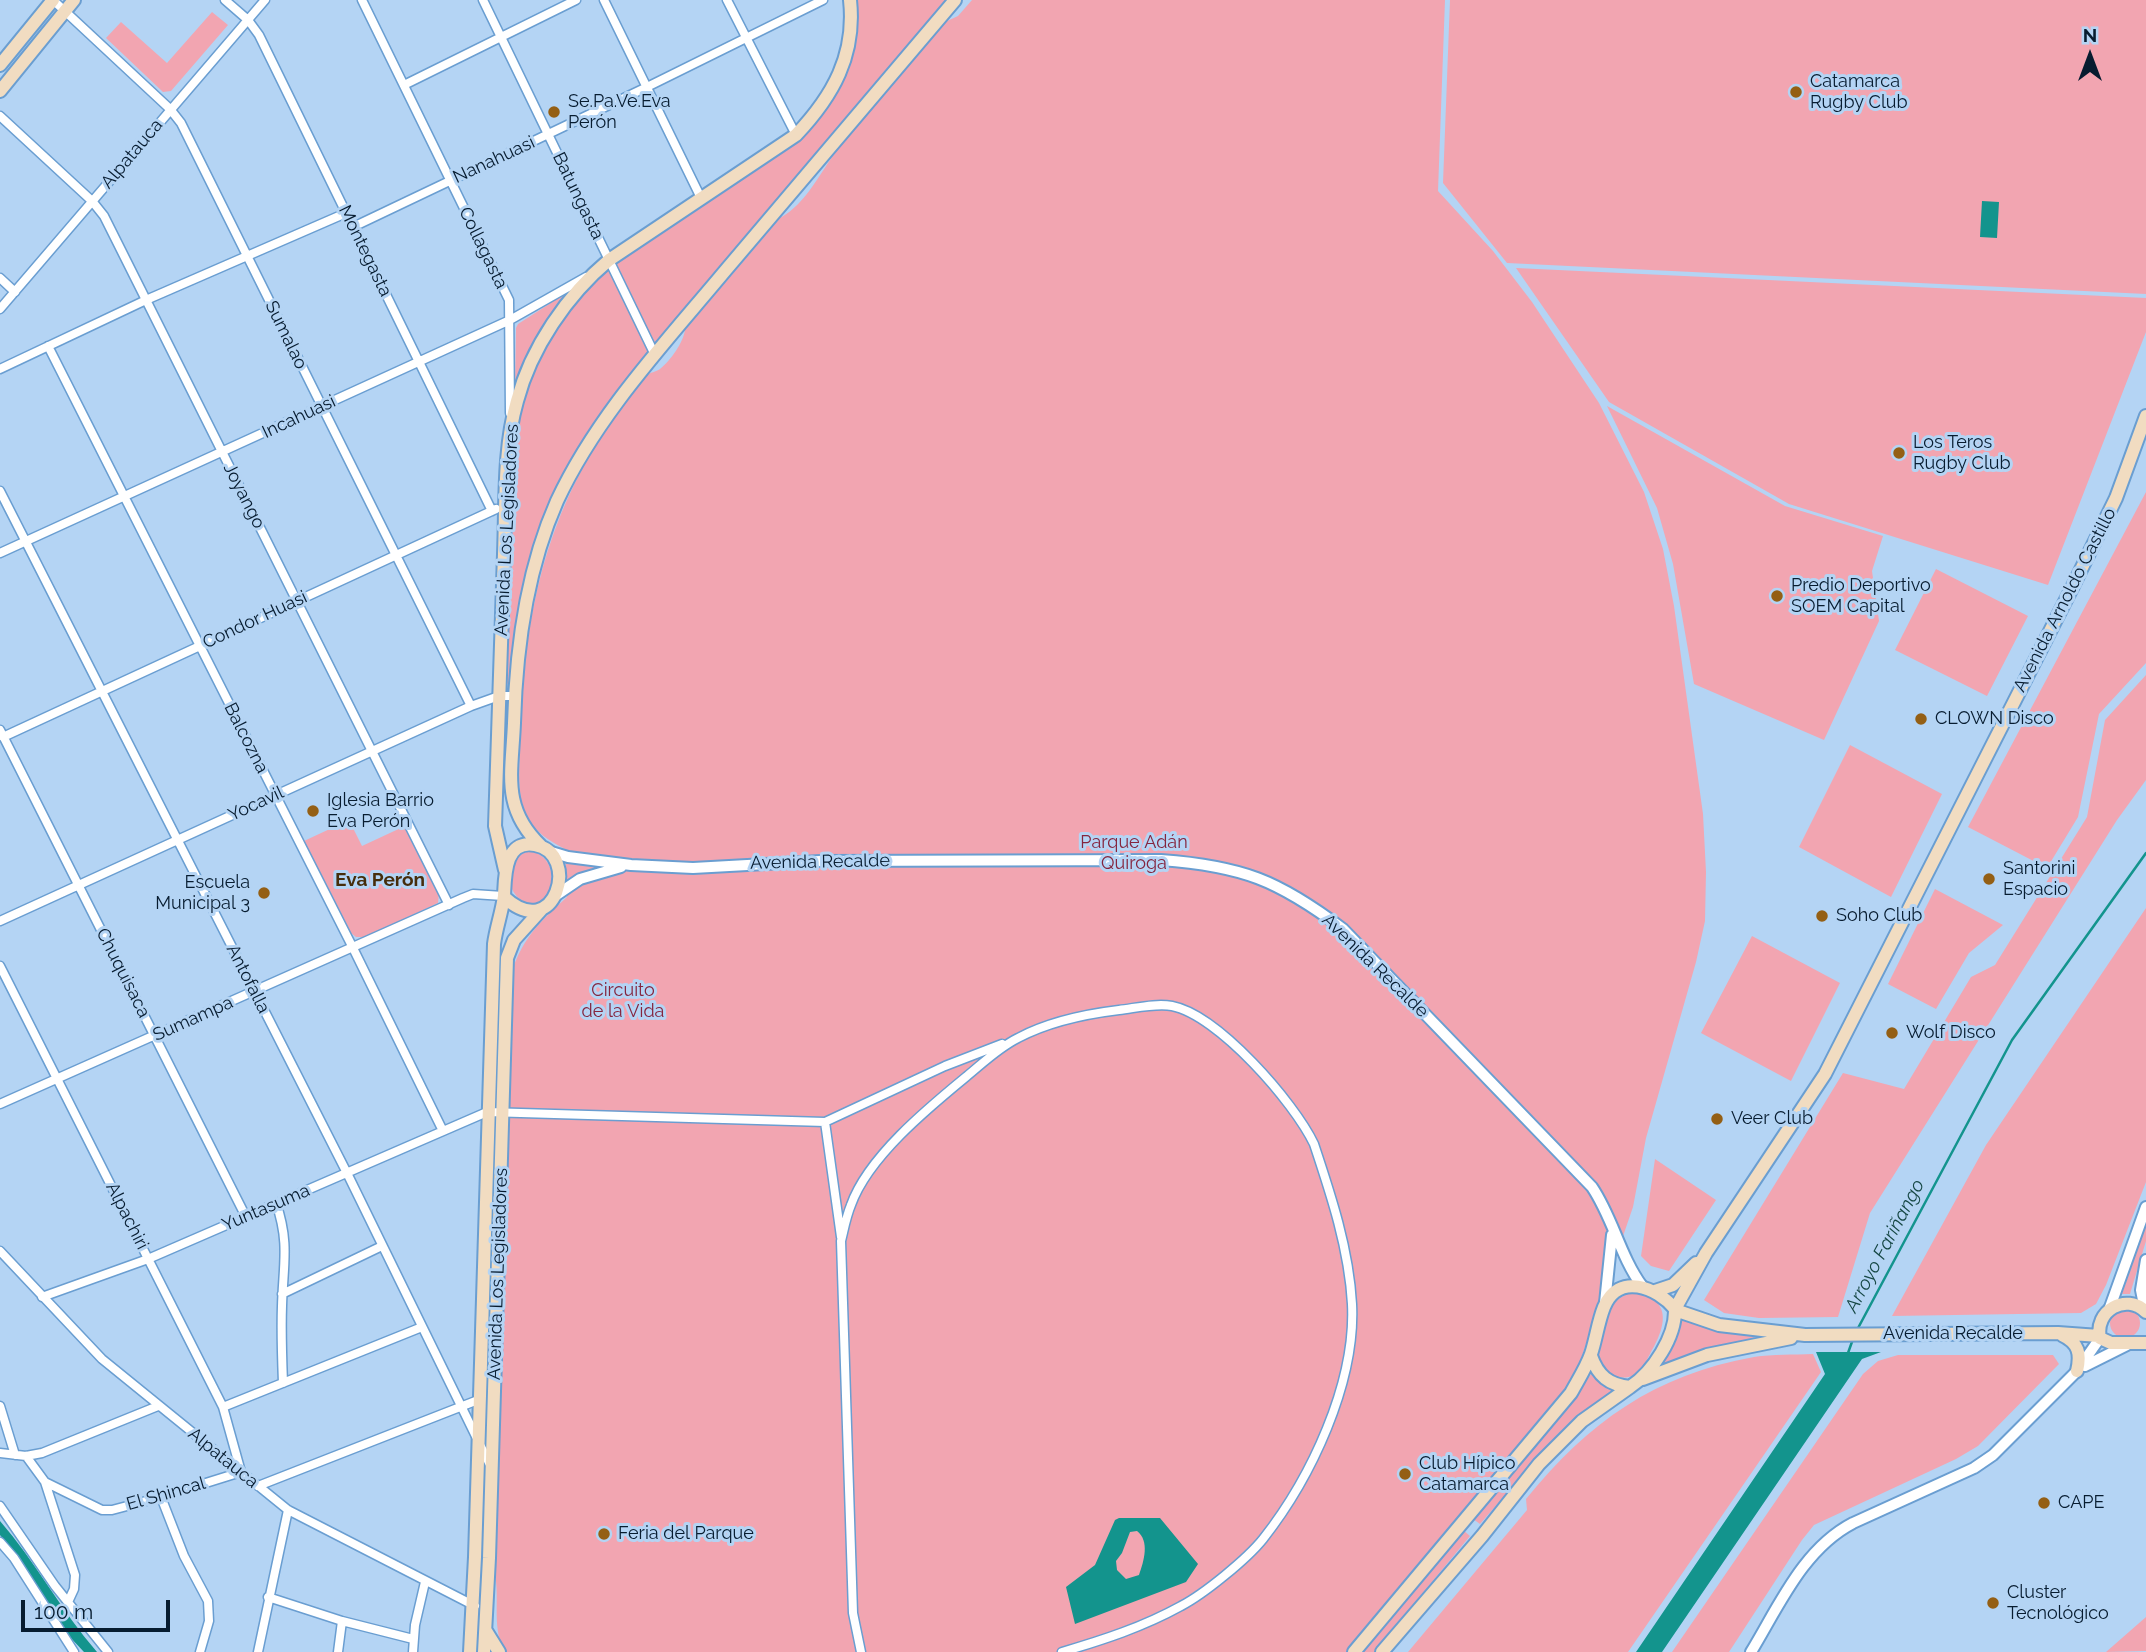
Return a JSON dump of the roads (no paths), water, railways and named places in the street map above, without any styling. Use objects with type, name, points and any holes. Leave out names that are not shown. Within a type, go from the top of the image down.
[{"type":"main road","points":[[0,65],[53,0]]},
{"type":"main road","points":[[0,91],[74,0]]},
{"type":"main road","name":"Avenida Los Legisladores","points":[[505,870],[495,826],[509,434],[517,399],[537,352],[552,326],[594,272],[796,135],[818,112],[841,72],[850,30],[850,0]]},
{"type":"main road","name":"Avenida Los Legisladores","points":[[545,849],[517,816],[512,798],[515,696],[522,624],[531,581],[557,503],[591,440],[655,355],[955,0]]},
{"type":"main road","name":"Avenida Arnoldo Castillo","points":[[1675,1310],[1706,1253],[1825,1074],[2116,498],[2146,416]]},
{"type":"main road","points":[[530,844],[545,849],[559,872],[555,896],[543,908],[526,911],[504,896],[508,860],[516,849],[530,844]]},
{"type":"main road","name":"Avenida Los Legisladores","points":[[470,1652],[494,944],[504,896]]},
{"type":"main road","name":"Avenida Los Legisladores","points":[[484,1652],[507,958],[514,940],[543,908]]},
{"type":"main road","name":"Avenida Arnoldo Castillo","points":[[1648,1288],[1674,1285],[1706,1253]]},
{"type":"main road","points":[[1354,1652],[1571,1393],[1591,1356],[1605,1306],[1615,1293],[1623,1288],[1648,1288],[1675,1310],[1674,1323],[1667,1340],[1635,1383],[1581,1421],[1539,1464],[1482,1536],[1382,1652]]},
{"type":"main road","name":"Avenida Recalde","points":[[2058,1333],[2085,1326],[2125,1303],[2145,1311]]},
{"type":"main road","name":"Avenida Recalde","points":[[1675,1310],[1719,1325],[1805,1335],[2058,1333],[2100,1337],[2111,1343],[2130,1344]]},
{"type":"main road","points":[[2100,1337],[2106,1314]]},
{"type":"main road","points":[[2130,1344],[2146,1332]]},
{"type":"main road","points":[[2058,1333],[2071,1339],[2077,1346],[2080,1354],[2077,1371]]},
{"type":"main road","name":"Avenida Recalde","points":[[1635,1383],[1707,1355],[1805,1335]]},
{"type":"main road","points":[[2130,1344],[2146,1343]]},
{"type":"main road","points":[[1591,1356],[1600,1376],[1618,1385],[1635,1383]]},
{"type":"main road","points":[[485,1630],[499,1652]]},
{"type":"street","name":"Sumalao","points":[[53,0],[170,109],[181,123],[471,706]]},
{"type":"street","name":"Montegasta","points":[[225,0],[248,20],[259,35],[492,511]]},
{"type":"street","name":"Alpatauca","points":[[0,309],[265,0]]},
{"type":"street","name":"Collagasta","points":[[362,0],[509,300],[509,434]]},
{"type":"street","name":"Batungasta","points":[[483,0],[655,355]]},
{"type":"street","points":[[404,85],[576,0]]},
{"type":"street","points":[[604,0],[701,198]]},
{"type":"street","points":[[727,0],[796,135]]},
{"type":"street","name":"Nanahuasi","points":[[353,227],[647,88],[823,0]]},
{"type":"street","name":"Joyango","points":[[0,116],[92,201],[104,216],[449,905]]},
{"type":"street","points":[[0,369],[146,300],[346,213]]},
{"type":"street","name":"Incahuasi","points":[[0,553],[510,320],[594,272]]},
{"type":"street","points":[[0,278],[15,292]]},
{"type":"street","name":"Balcozna","points":[[48,346],[443,1131]]},
{"type":"street","name":"Antofalla","points":[[0,491],[347,1173],[492,1469]]},
{"type":"street","name":"Condor Huasi","points":[[2,733],[102,691],[506,505]]},
{"type":"street","name":"Yocavil","points":[[0,921],[471,706],[499,696],[515,696]]},
{"type":"street","name":"Chuquisaca","points":[[2,733],[246,1217]]},
{"type":"street","points":[[0,755],[10,750]]},
{"type":"street","name":"Avenida Recalde","points":[[545,849],[568,857],[631,865],[693,868],[820,861],[1161,860],[1212,865],[1270,882],[1307,902],[1343,929],[1592,1187],[1602,1201],[1631,1270],[1648,1288]]},
{"type":"street","name":"Avenida Recalde","points":[[555,896],[569,885],[590,875],[631,865]]},
{"type":"street","name":"Sumampa","points":[[0,1104],[473,894],[504,896]]},
{"type":"street","name":"Alpachiri","points":[[0,966],[223,1407],[241,1472]]},
{"type":"street","points":[[487,1112],[825,1122],[945,1066],[1060,1022],[1101,1012],[1170,1005],[1187,1010],[1208,1022],[1262,1074],[1308,1130],[1317,1153],[1341,1233],[1352,1304],[1343,1374],[1333,1410],[1314,1457],[1262,1540],[1222,1576],[1183,1605],[1117,1636],[1062,1652]]},
{"type":"street","points":[[841,1241],[851,1204],[863,1181],[887,1149],[940,1097],[995,1052],[1018,1038]]},
{"type":"street","name":"Yuntasuma","points":[[42,1297],[148,1259],[487,1112]]},
{"type":"street","points":[[825,1122],[841,1241],[853,1613],[861,1652]]},
{"type":"street","points":[[276,1203],[284,1226],[286,1243],[281,1328],[284,1383]]},
{"type":"street","points":[[2106,1314],[2146,1207]]},
{"type":"street","name":"Avenida Recalde","points":[[1605,1306],[1613,1229]]},
{"type":"street","points":[[282,1294],[382,1246]]},
{"type":"street","name":"Alpatauca","points":[[0,1251],[102,1359],[288,1510],[473,1606],[486,1607]]},
{"type":"street","points":[[2145,1311],[2141,1290],[2146,1260]]},
{"type":"street","points":[[223,1407],[422,1326]]},
{"type":"street","points":[[1751,1652],[1809,1558],[1823,1542],[1853,1523],[1973,1468],[1993,1455],[2077,1371],[2100,1337]]},
{"type":"street","points":[[2077,1371],[2107,1353],[2130,1344]]},
{"type":"street","points":[[257,1486],[478,1401]]},
{"type":"street","points":[[0,1406],[15,1455]]},
{"type":"street","points":[[0,1453],[26,1457],[42,1453],[158,1406]]},
{"type":"street","name":"El Shincal","points":[[26,1457],[45,1482],[102,1510],[112,1510],[161,1497],[241,1472]]},
{"type":"street","points":[[45,1482],[75,1575],[74,1589],[68,1602]]},
{"type":"street","points":[[161,1497],[184,1556],[208,1601],[209,1621],[200,1652]]},
{"type":"street","points":[[0,1506],[68,1602],[108,1652]]},
{"type":"street","points":[[258,1652],[288,1510]]},
{"type":"street","points":[[0,1542],[74,1652]]},
{"type":"street","points":[[413,1652],[413,1639],[425,1582]]},
{"type":"street","points":[[268,1597],[342,1621],[413,1639]]},
{"type":"street","points":[[338,1652],[342,1621]]},
{"type":"waterway","name":"Arroyo Fariñango","points":[[1857,1330],[2012,1040],[2146,853]]},
{"type":"waterway","name":"Arroyo Fariñango","points":[[1848,1353],[1853,1339]]},
{"type":"place","name":"Catamarca Rugby Club","points":[[1796,92]]},
{"type":"place","name":"Se.Pa.Ve.Eva Perón","points":[[554,112]]},
{"type":"place","name":"Los Teros Rugby Club","points":[[1899,453]]},
{"type":"place","name":"Predio Deportivo SOEM Capital","points":[[1777,596]]},
{"type":"place","name":"CLOWN Disco","points":[[1921,719]]},
{"type":"place","name":"Iglesia Barrio Eva Perón","points":[[313,811]]},
{"type":"place","name":"Santorini Espacio","points":[[1989,879]]},
{"type":"place","name":"Escuela Municipal 3","points":[[264,893]]},
{"type":"place","name":"Soho Club","points":[[1822,916]]},
{"type":"place","name":"Wolf Disco","points":[[1892,1033]]},
{"type":"place","name":"Veer Club","points":[[1717,1119]]},
{"type":"place","name":"Club Hípico Catamarca","points":[[1405,1474]]},
{"type":"place","name":"CAPE","points":[[2044,1503]]},
{"type":"place","name":"Feria del Parque","points":[[604,1534]]},
{"type":"place","name":"Cluster Tecnológico","points":[[1993,1603]]},
{"type":"district","name":"Eva Perón","points":[[380,880]]},
{"type":"park label","name":"Parque Adán Quiroga","points":[[1134,853]]},
{"type":"park label","name":"Circuito de la Vida","points":[[623,1002]]}]
